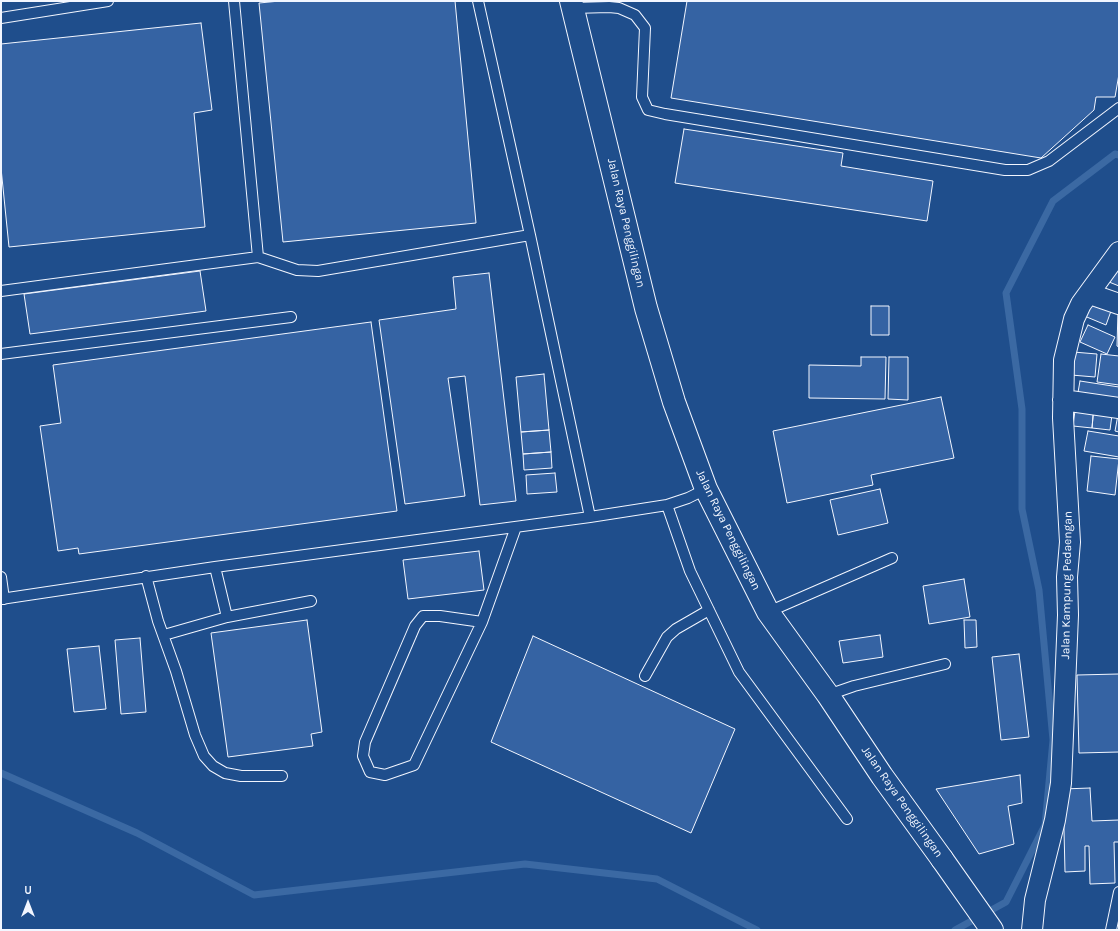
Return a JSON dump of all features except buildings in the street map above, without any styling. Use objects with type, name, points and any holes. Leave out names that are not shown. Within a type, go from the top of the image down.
[{"type":"street","name":"Jalan Raya Penggilingan","points":[[572,5],[646,308],[674,402],[706,489],[768,612],[828,695],[882,776],[992,930]]},
{"type":"street","name":"Jalan Kampung Pedaengan","points":[[1032,930],[1035,900],[1055,820],[1061,783],[1068,615],[1067,577],[1070,542],[1063,400],[1064,360],[1074,319],[1081,304],[1090,294],[1119,252]]},
{"type":"street","points":[[1090,294],[1119,304]]},
{"type":"street","points":[[1063,400],[1119,408]]},
{"type":"lane","points":[[1,18],[108,1]]},
{"type":"lane","points":[[234,1],[258,257]]},
{"type":"lane","points":[[478,1],[590,517]]},
{"type":"lane","points":[[572,5],[619,8],[635,14],[645,28],[642,97],[648,110],[665,114],[1005,170],[1028,170],[1049,161],[1119,108]]},
{"type":"lane","points":[[1,291],[258,257],[297,270],[318,271],[530,235]]},
{"type":"lane","points":[[1,354],[291,317]]},
{"type":"lane","points":[[1,577],[2,599],[146,576],[590,517],[667,505],[688,498],[706,489]]},
{"type":"lane","points":[[667,505],[690,571],[739,672],[847,818]]},
{"type":"lane","points":[[482,622],[440,616],[423,616],[415,626],[365,742],[363,756],[370,772],[385,775],[414,765],[482,622],[516,527]]},
{"type":"lane","points":[[768,612],[892,558]]},
{"type":"lane","points":[[214,567],[227,617]]},
{"type":"lane","points":[[146,576],[195,735],[208,761],[213,766],[225,773],[241,776],[282,776]]},
{"type":"lane","points":[[164,635],[227,617],[311,600]]},
{"type":"lane","points":[[645,676],[667,637],[676,629],[709,610]]},
{"type":"lane","points":[[828,695],[854,686],[945,664]]},
{"type":"lane","points":[[1111,930],[1119,892]]},
{"type":"waterway","points":[[955,930],[1006,902],[1045,825],[1053,740],[1039,590],[1022,509],[1022,409],[1006,293],[1053,201],[1115,154],[1119,155]]},
{"type":"waterway","points":[[1,773],[137,833],[254,895],[525,864],[657,879],[757,930]]}]
